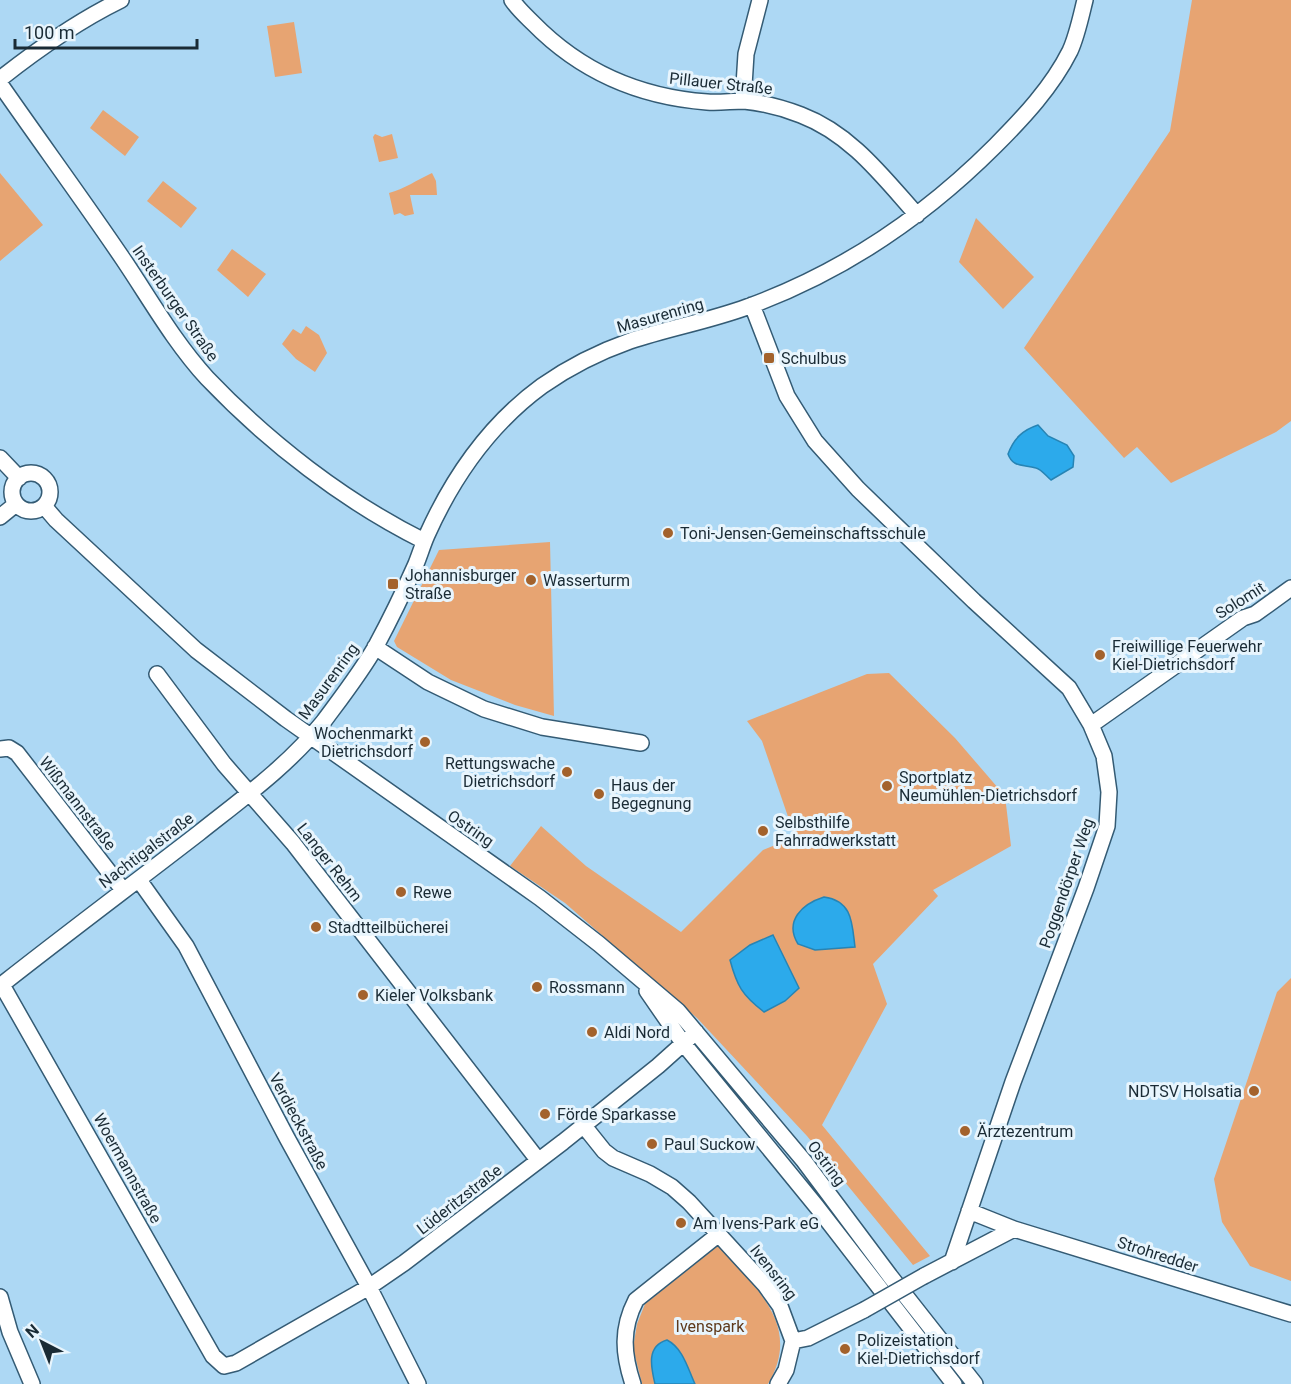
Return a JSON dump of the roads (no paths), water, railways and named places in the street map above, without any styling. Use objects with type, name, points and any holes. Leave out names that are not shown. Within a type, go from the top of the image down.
[{"type":"street","points":[[0,79],[32,53],[97,12],[121,0]]},
{"type":"street","name":"Pillauer Straße","points":[[512,0],[548,38],[574,59],[595,71],[649,93],[710,103],[743,101],[770,105],[827,127],[849,143],[870,163],[917,215]]},
{"type":"street","points":[[743,101],[751,29],[760,0]]},
{"type":"street","name":"Masurenring","points":[[310,736],[324,721],[375,647],[417,563],[424,541],[463,467],[518,406],[570,368],[600,353],[628,342],[752,305],[860,254],[894,232],[963,178],[1022,119],[1047,87],[1070,50],[1086,0]]},
{"type":"street","name":"Insterburger Straße","points":[[0,84],[123,259],[156,312],[206,376],[258,426],[324,480],[424,541]]},
{"type":"street","name":"Poggendörper Weg","points":[[752,305],[787,396],[815,441],[866,497],[1069,688],[1091,725],[1104,756],[1109,792],[1107,826],[1013,1082],[952,1262]]},
{"type":"street","points":[[0,458],[19,478]]},
{"type":"street","points":[[29,473],[41,476],[50,490],[48,502],[32,511],[26,511],[16,504],[12,487],[19,478],[29,473]]},
{"type":"street","points":[[0,517],[16,504]]},
{"type":"street","points":[[44,506],[56,520],[196,650],[310,736]]},
{"type":"street","name":"Solomit","points":[[1091,725],[1243,618],[1255,614],[1291,588]]},
{"type":"street","points":[[375,647],[428,682],[484,709],[542,728],[641,743]]},
{"type":"street","name":"Langer Rehm","points":[[157,674],[230,771],[293,843],[538,1160]]},
{"type":"street","name":"Nachtigalstraße","points":[[1,986],[250,792],[298,750],[310,736]]},
{"type":"street","name":"Ostring","points":[[310,736],[540,898],[678,1011],[804,1161],[975,1384]]},
{"type":"street","name":"Wißmannstraße","points":[[0,749],[9,748],[17,753],[123,890]]},
{"type":"street","name":"Verdieckstraße","points":[[139,880],[186,946],[369,1287],[418,1384]]},
{"type":"street","name":"Ostring","points":[[637,976],[683,1044],[810,1198],[954,1384]]},
{"type":"street","name":"Woermannstraße","points":[[1,986],[213,1356],[225,1366]]},
{"type":"street","name":"Lüderitzstraße","points":[[225,1366],[236,1363],[369,1287],[424,1248],[584,1126],[696,1032]]},
{"type":"street","points":[[584,1126],[613,1158],[650,1174],[672,1187],[718,1234],[636,1300],[629,1314],[624,1345],[626,1363],[633,1384]]},
{"type":"street","name":"Strohredder","points":[[969,1211],[1014,1229],[1291,1314]]},
{"type":"street","points":[[778,1384],[786,1370],[793,1341],[808,1338],[864,1310],[1014,1229]]},
{"type":"street","name":"Ivensring","points":[[718,1234],[765,1285],[780,1306],[793,1341]]},
{"type":"street","points":[[0,1297],[10,1332],[32,1384]]},
{"type":"water","points":[[1038,425],[1048,436],[1067,445],[1074,456],[1073,467],[1051,480],[1038,469],[1016,464],[1008,454],[1020,435]]},
{"type":"water","points":[[824,897],[834,899],[846,909],[852,922],[855,947],[815,950],[798,944],[794,936],[794,921],[802,909]]},
{"type":"water","points":[[773,935],[799,988],[785,1001],[764,1012],[741,989],[730,960],[750,945]]},
{"type":"water","points":[[667,1340],[681,1353],[695,1384],[655,1384],[653,1352],[660,1343]]},
{"type":"place","name":"Schulbus","points":[[769,358]]},
{"type":"place","name":"Toni-Jensen-Gemeinschaftsschule","points":[[668,533]]},
{"type":"place","name":"Wasserturm","points":[[531,580]]},
{"type":"place","name":"Johannisburger Straße","points":[[393,584]]},
{"type":"place","name":"Freiwillige Feuerwehr Kiel-Dietrichsdorf","points":[[1100,655]]},
{"type":"place","name":"Wochenmarkt Dietrichsdorf","points":[[425,742]]},
{"type":"place","name":"Rettungswache Dietrichsdorf","points":[[567,772]]},
{"type":"place","name":"Sportplatz Neumühlen-Dietrichsdorf","points":[[887,786]]},
{"type":"place","name":"Haus der Begegnung","points":[[599,794]]},
{"type":"place","name":"Selbsthilfe Fahrradwerkstatt","points":[[763,831]]},
{"type":"place","name":"Rewe","points":[[401,892]]},
{"type":"place","name":"Stadtteilbücherei","points":[[316,927]]},
{"type":"place","name":"Rossmann","points":[[537,987]]},
{"type":"place","name":"Kieler Volksbank","points":[[363,995]]},
{"type":"place","name":"Aldi Nord","points":[[592,1032]]},
{"type":"place","name":"NDTSV Holsatia","points":[[1254,1091]]},
{"type":"place","name":"Förde Sparkasse","points":[[545,1114]]},
{"type":"place","name":"Ärztezentrum","points":[[965,1131]]},
{"type":"place","name":"Paul Suckow","points":[[652,1144]]},
{"type":"place","name":"Am Ivens-Park eG","points":[[681,1223]]},
{"type":"place","name":"Polizeistation Kiel-Dietrichsdorf","points":[[845,1349]]},
{"type":"park label","name":"Ivenspark","points":[[710,1326]]}]
